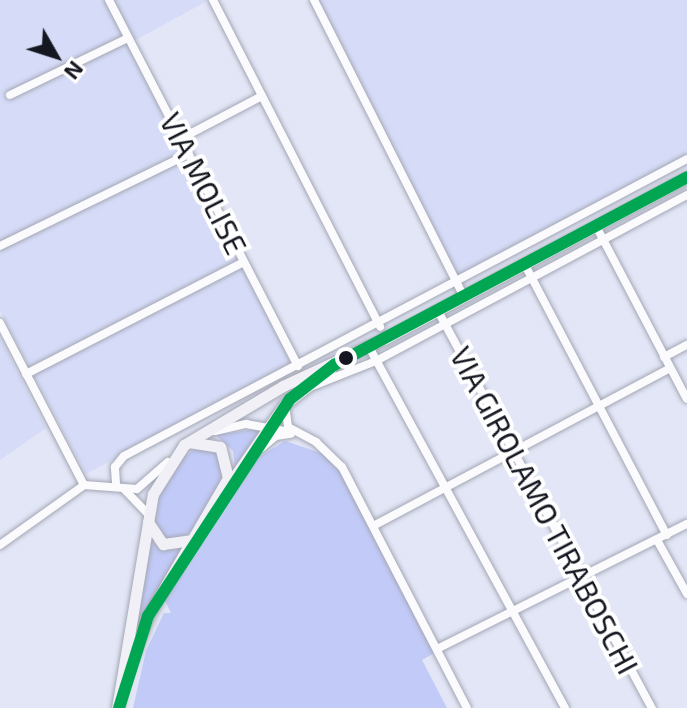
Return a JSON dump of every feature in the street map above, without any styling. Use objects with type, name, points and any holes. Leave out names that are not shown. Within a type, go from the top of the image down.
[{"type":"main road","points":[[118,708],[148,516],[168,462],[186,443],[283,386],[369,347],[687,177]]},
{"type":"main road","points":[[118,708],[136,641],[198,532],[285,404],[334,365]]},
{"type":"main road","points":[[186,443],[205,440],[225,453],[230,467],[223,494]]},
{"type":"main road","points":[[148,516],[151,534],[165,545],[183,545],[198,532]]},
{"type":"street","name":"VIA MOLISE","points":[[109,0],[298,366]]},
{"type":"street","points":[[213,0],[379,326]]},
{"type":"street","points":[[314,0],[464,297]]},
{"type":"street","points":[[10,95],[128,38]]},
{"type":"street","points":[[182,138],[262,96]]},
{"type":"street","points":[[0,246],[189,154]]},
{"type":"street","points":[[148,516],[119,485],[115,467],[124,456],[379,326],[687,159]]},
{"type":"street","points":[[301,390],[376,361],[687,195]]},
{"type":"street","points":[[596,226],[687,399]]},
{"type":"street","points":[[26,374],[244,262]]},
{"type":"street","points":[[525,265],[667,535]]},
{"type":"street","name":"VIA GIROLAMO TIRABOSCHI","points":[[438,311],[652,708]]},
{"type":"street","points":[[0,323],[84,485]]},
{"type":"street","points":[[664,357],[687,345]]},
{"type":"street","points":[[369,347],[448,485],[565,708]]},
{"type":"street","points":[[375,525],[670,368]]},
{"type":"street","points":[[285,404],[287,425],[303,436]]},
{"type":"street","points":[[186,443],[227,427],[268,425],[316,442],[342,467],[375,525],[467,708]]},
{"type":"street","points":[[223,494],[269,440],[303,436]]},
{"type":"street","points":[[0,545],[84,485],[142,487],[168,462]]},
{"type":"street","points":[[437,649],[687,524]]},
{"type":"street","points":[[657,540],[687,594]]},
{"type":"shaded area","points":[[0,0],[209,0],[134,41],[298,361],[86,474],[0,311]]},
{"type":"shaded area","points":[[314,0],[687,0],[687,157],[459,279]]},
{"type":"shaded area","points":[[0,337],[46,428],[0,460]]},
{"type":"shaded area","points":[[262,428],[235,467],[233,451],[216,435]]},
{"type":"shaded area","points":[[285,441],[321,453],[339,467],[436,652],[422,660],[447,708],[133,708],[146,651],[164,613],[171,613],[165,601],[259,457]]},
{"type":"shaded area","points":[[197,447],[212,448],[224,460],[222,481],[191,531],[182,538],[164,538],[154,524],[161,489],[179,460]]},
{"type":"shaded area","points":[[148,540],[165,550],[183,549],[134,636]]},
{"type":"transit line","points":[[119,708],[148,616],[290,399],[334,365],[687,177]]}]
